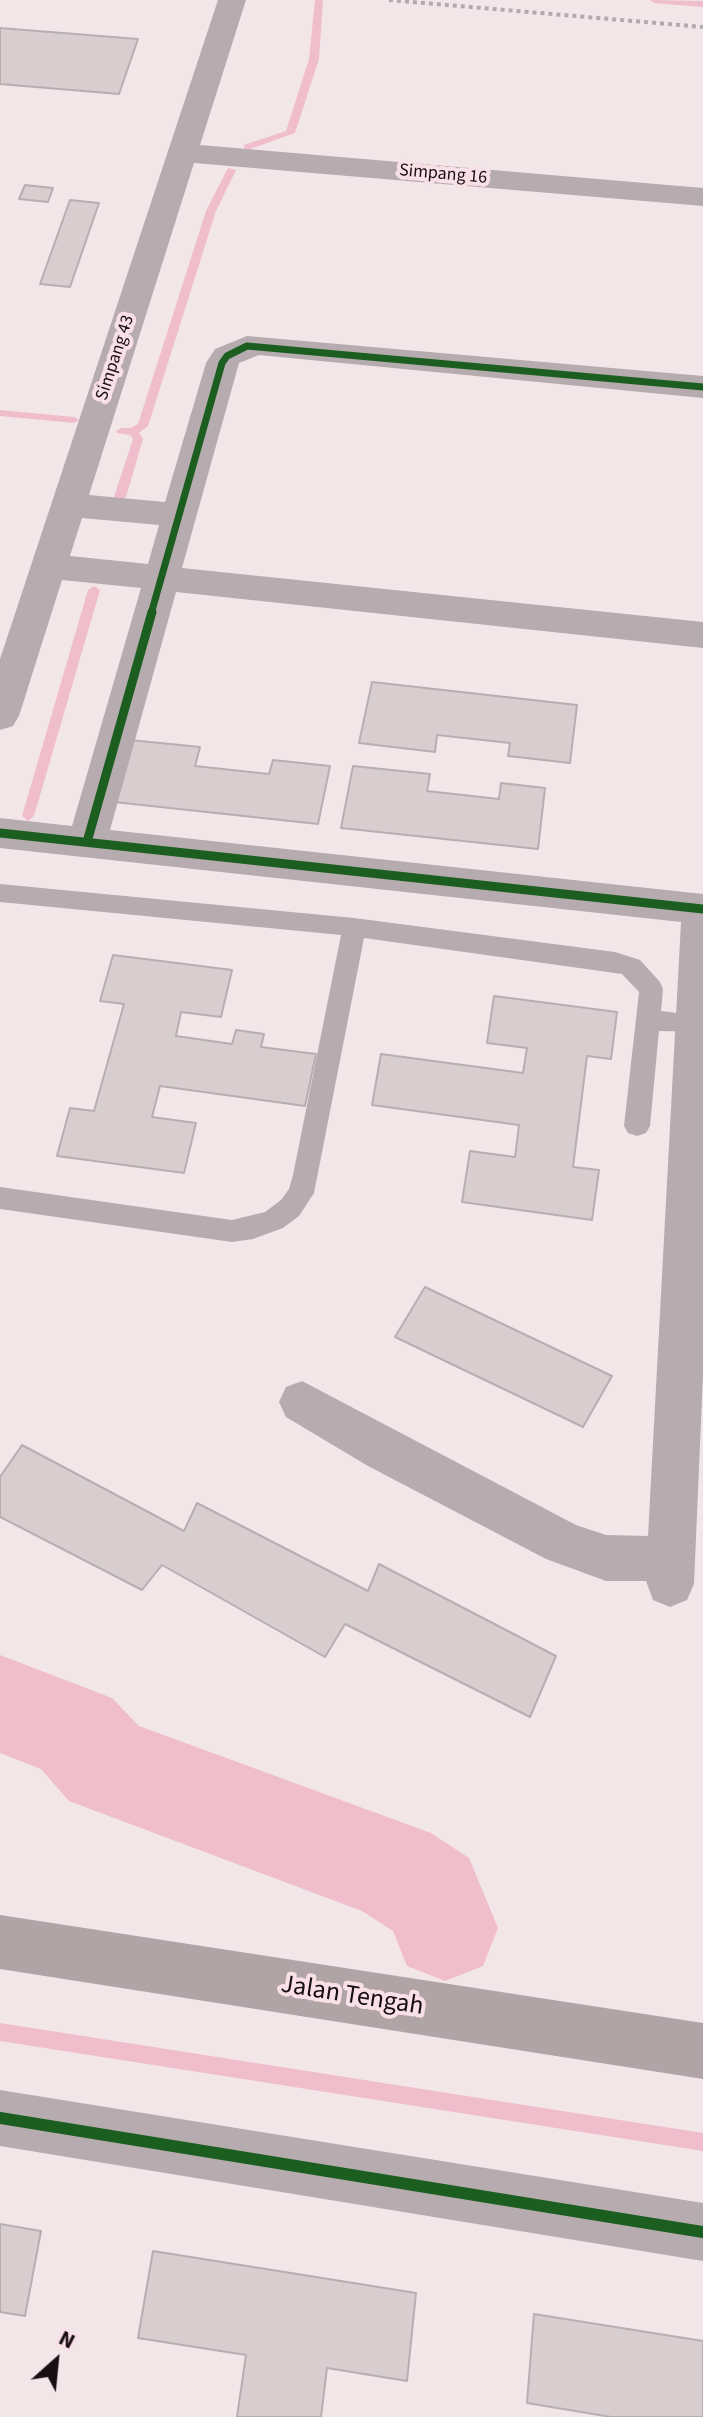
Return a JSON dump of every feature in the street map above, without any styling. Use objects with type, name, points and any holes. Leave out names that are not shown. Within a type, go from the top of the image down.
[{"type":"main road","name":"Jalan Tengah","points":[[0,1942],[703,2051]]},
{"type":"street","name":"Simpang 43","points":[[0,716],[232,0]]},
{"type":"street","name":"Simpang 16","points":[[183,153],[703,197]]},
{"type":"street","points":[[87,842],[222,363],[227,356],[247,346],[703,387]]},
{"type":"street","points":[[68,505],[179,515]]},
{"type":"street","points":[[49,566],[703,635]]},
{"type":"street","points":[[0,833],[703,909],[670,1571],[606,1558],[563,1543],[385,1451],[302,1402]]},
{"type":"street","points":[[0,2118],[703,2232]]},
{"type":"lane","points":[[0,893],[354,927],[615,961],[643,976],[651,989],[637,1126]]},
{"type":"lane","points":[[0,1198],[232,1231],[253,1228],[274,1220],[290,1208],[301,1193],[306,1175],[354,927]]},
{"type":"lane","points":[[647,1020],[697,1024]]},
{"type":"path","points":[[389,0],[703,27]]},
{"type":"building","points":[[0,28],[138,39],[119,94],[0,84]]},
{"type":"building","points":[[25,185],[53,188],[48,202],[19,199]]},
{"type":"building","points":[[70,200],[99,203],[70,287],[40,284]]},
{"type":"building","points":[[372,682],[577,705],[570,763],[508,756],[510,743],[437,735],[435,752],[359,743]]},
{"type":"building","points":[[130,740],[200,747],[195,766],[269,774],[273,760],[330,766],[318,824],[114,802]]},
{"type":"building","points":[[353,766],[430,774],[427,791],[499,799],[501,783],[545,788],[538,849],[341,828]]},
{"type":"building","points":[[113,955],[232,970],[221,1017],[181,1012],[176,1036],[232,1044],[236,1030],[264,1034],[261,1047],[316,1054],[305,1106],[160,1086],[152,1117],[196,1123],[184,1173],[57,1156],[70,1108],[94,1111],[124,1004],[100,1001]]},
{"type":"building","points":[[494,996],[617,1012],[611,1059],[587,1056],[573,1167],[599,1170],[592,1220],[462,1202],[470,1151],[515,1157],[519,1125],[372,1105],[381,1054],[523,1073],[527,1048],[487,1043]]},
{"type":"building","points":[[425,1287],[612,1376],[583,1427],[395,1337]]},
{"type":"building","points":[[22,1445],[184,1531],[197,1503],[368,1591],[379,1564],[556,1656],[530,1717],[345,1624],[325,1657],[162,1565],[142,1590],[0,1517],[0,1477]]},
{"type":"building","points":[[0,2224],[41,2231],[25,2316],[0,2312]]},
{"type":"building","points":[[153,2251],[416,2293],[407,2381],[327,2368],[321,2417],[237,2417],[246,2355],[138,2338]]},
{"type":"building","points":[[534,2314],[703,2341],[703,2417],[611,2417],[527,2403]]},
{"type":"waterway","points":[[247,147],[290,133],[314,59],[319,0]]},
{"type":"waterway","points":[[654,0],[703,4]]},
{"type":"waterway","points":[[133,432],[143,426],[211,211],[231,170]]},
{"type":"waterway","points":[[0,413],[74,420]]},
{"type":"waterway","points":[[121,431],[133,432]]},
{"type":"waterway","points":[[120,497],[138,439],[133,432]]},
{"type":"waterway","points":[[28,816],[94,590]]},
{"type":"waterway","points":[[0,1704],[76,1733],[105,1765],[394,1870],[432,1895],[445,1928]]},
{"type":"waterway","points":[[0,2032],[703,2142]]},
{"type":"cycle path","points":[[87,842],[222,363],[227,356],[247,346],[259,345],[703,387]]},
{"type":"cycle path","points":[[0,833],[703,909]]},
{"type":"cycle path","points":[[0,2118],[703,2232]]}]
